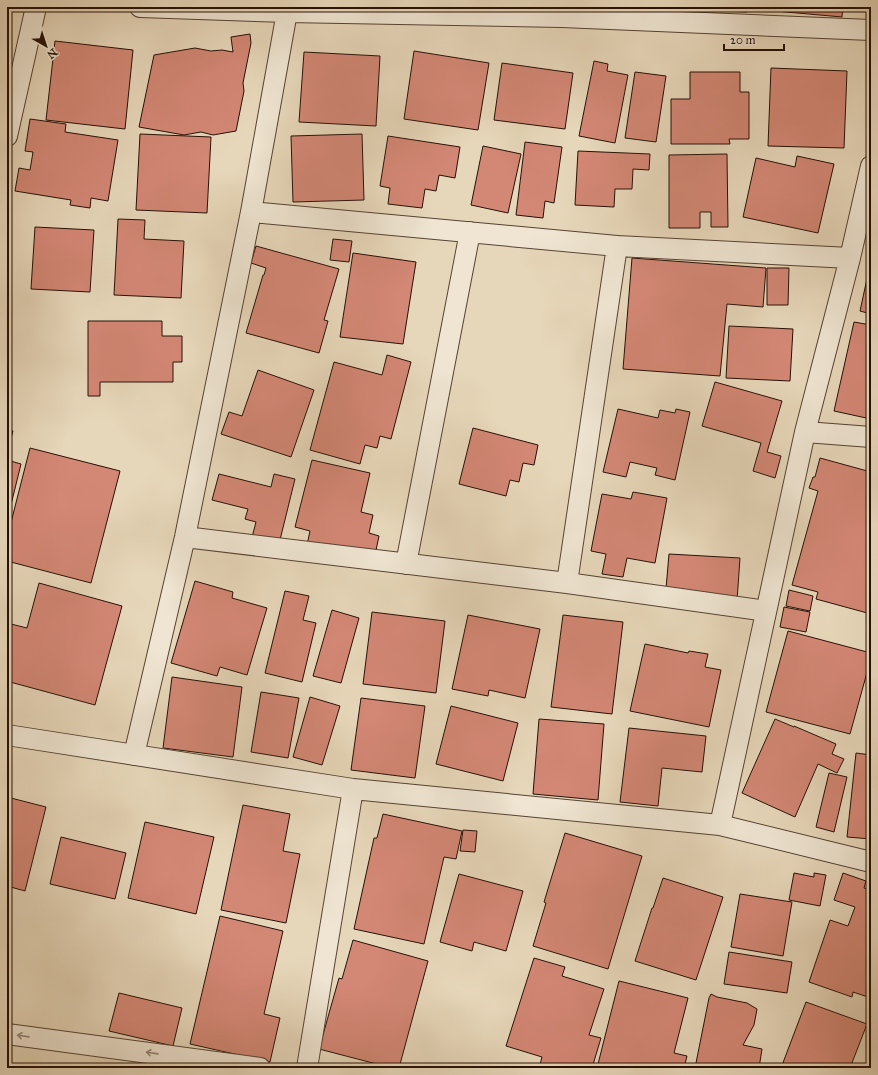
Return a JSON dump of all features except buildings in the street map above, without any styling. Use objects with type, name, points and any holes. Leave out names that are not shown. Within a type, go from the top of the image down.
[{"type":"street","points":[[7,136],[36,7]]},
{"type":"street","points":[[140,7],[287,12],[562,12],[871,30]]},
{"type":"street","points":[[134,755],[185,537],[251,212],[287,12]]},
{"type":"street","points":[[720,825],[806,432],[850,258],[871,166]]},
{"type":"street","points":[[251,212],[617,246],[850,258]]},
{"type":"street","points":[[406,564],[470,232]]},
{"type":"street","points":[[567,583],[617,246]]},
{"type":"street","points":[[806,432],[871,437]]},
{"type":"street","points":[[185,537],[567,583],[766,611]]},
{"type":"street","points":[[7,735],[353,789],[720,825],[871,862]]},
{"type":"street","points":[[307,1068],[353,789]]},
{"type":"street","points":[[7,1034],[260,1068]]}]
